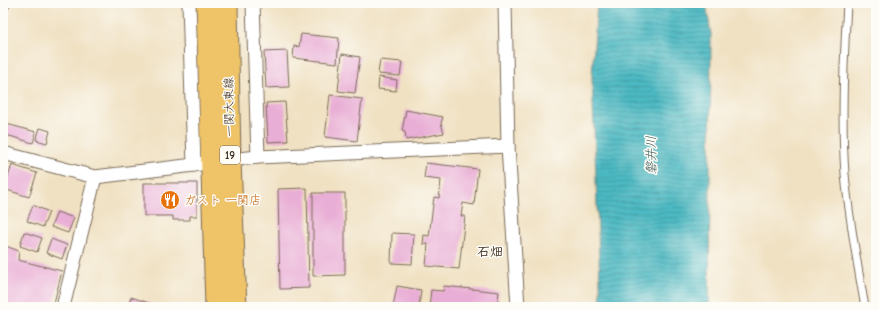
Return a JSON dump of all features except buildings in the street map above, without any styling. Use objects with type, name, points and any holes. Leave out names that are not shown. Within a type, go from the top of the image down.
[{"type":"main road","name":"一関大東線","points":[[207,3],[216,307]]},
{"type":"main road","name":"一関大東線","points":[[227,3],[212,163],[236,307]]},
{"type":"street","points":[[189,3],[212,163]]},
{"type":"street","points":[[253,3],[258,158]]},
{"type":"street","points":[[505,3],[508,146],[518,307]]},
{"type":"street","points":[[3,152],[96,177],[258,158],[508,146]]},
{"type":"street","points":[[64,307],[96,177]]},
{"type":"lane","points":[[847,3],[843,85],[845,174],[865,307]]},
{"type":"water","name":"磐井川","points":[[597,3],[706,3],[711,34],[709,307],[601,307],[592,76]]},
{"type":"place","name":"ガスト 一関店","points":[[170,200]]},
{"type":"district","name":"石畑","points":[[490,251]]}]
